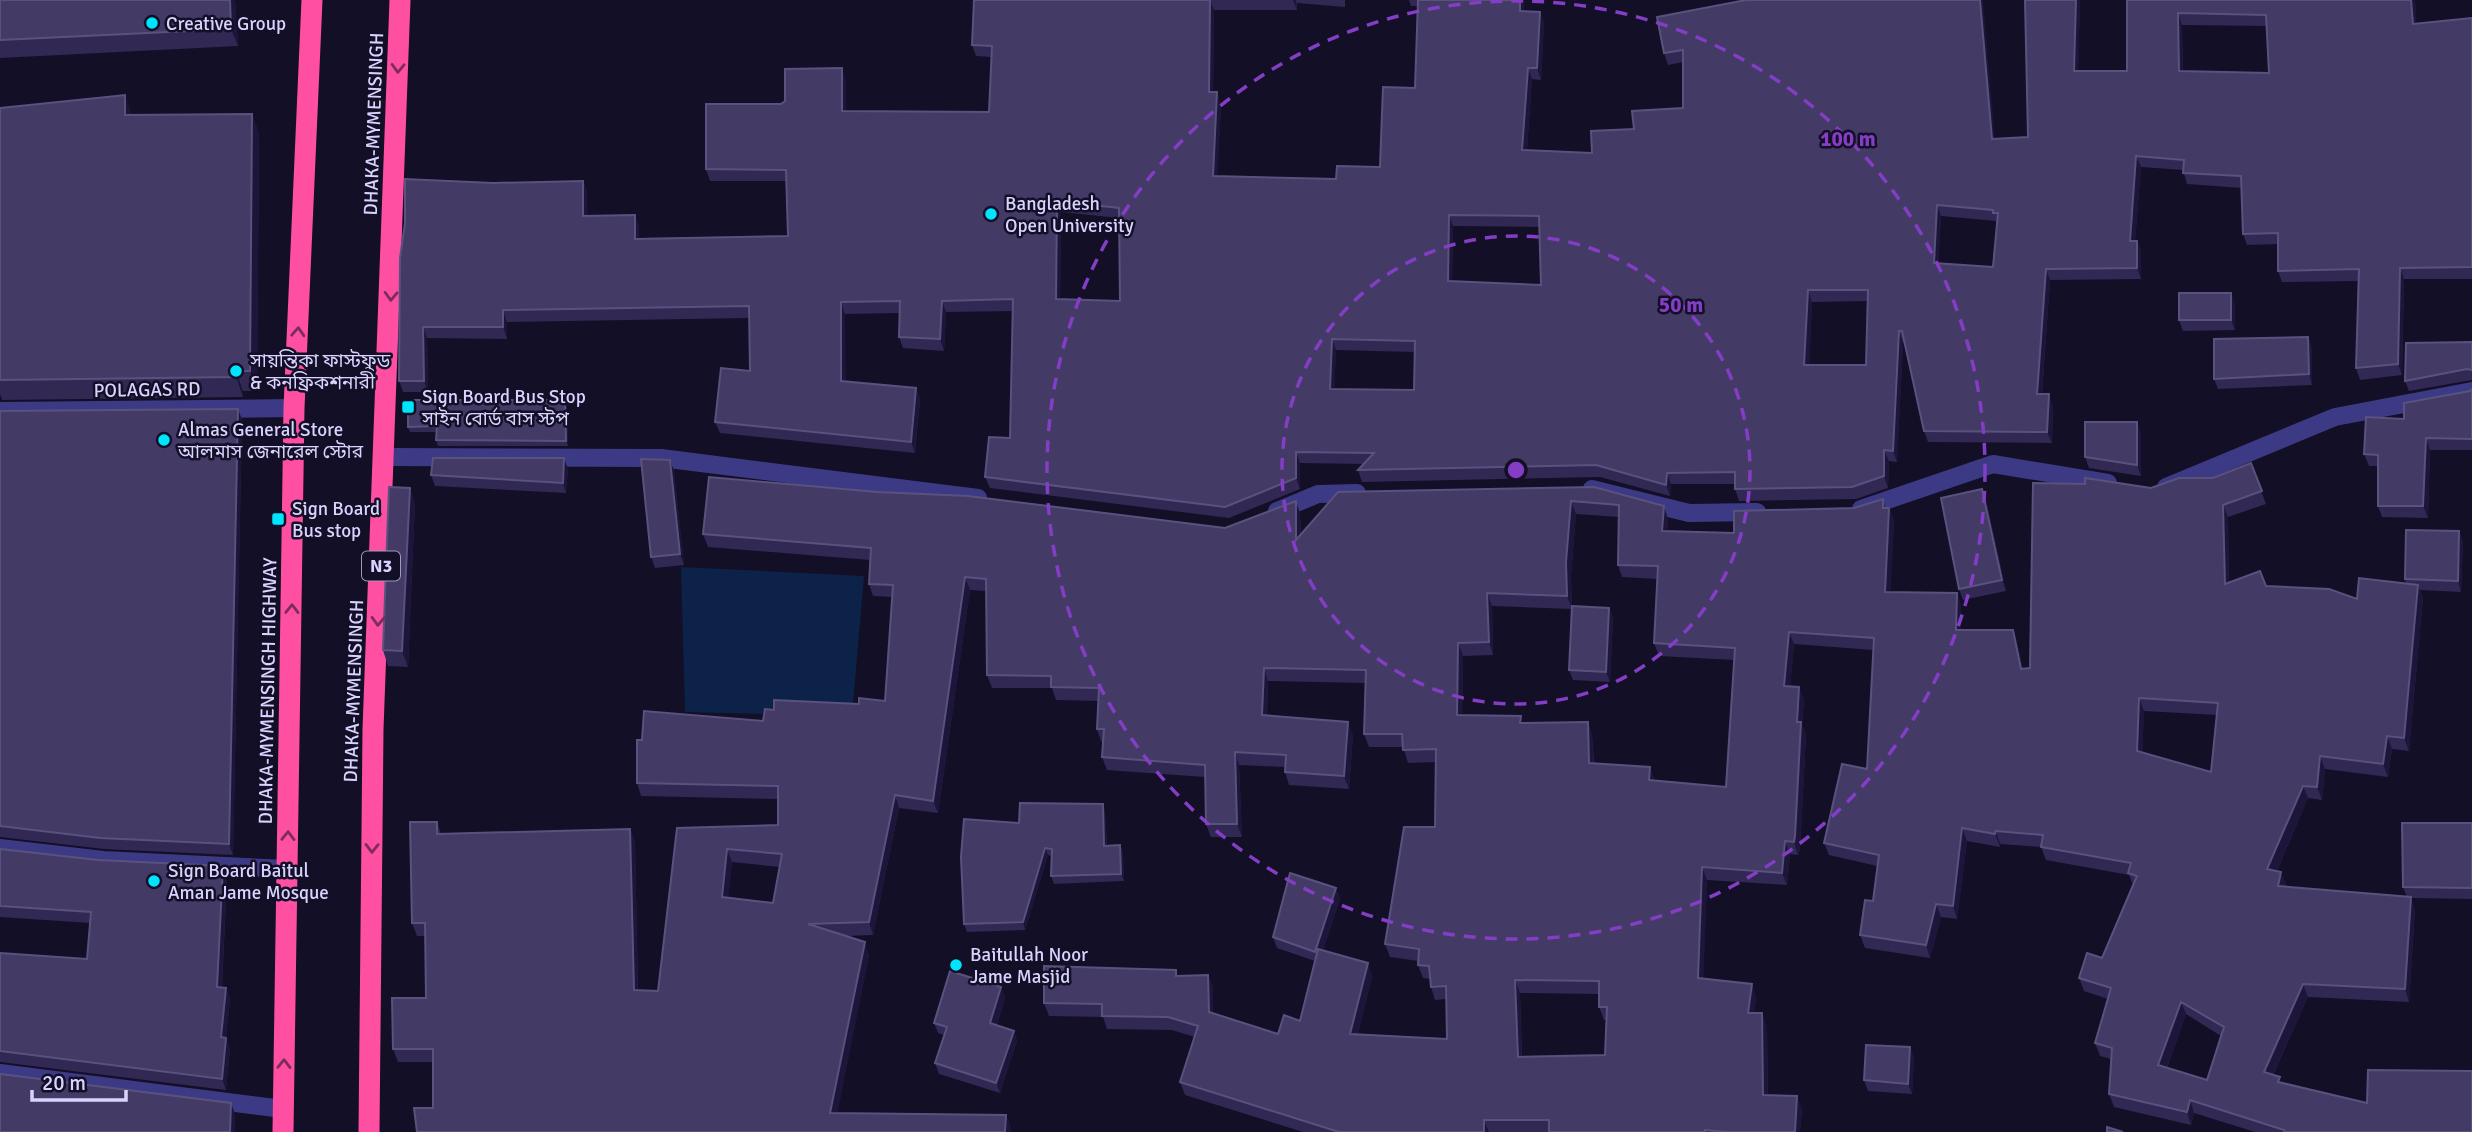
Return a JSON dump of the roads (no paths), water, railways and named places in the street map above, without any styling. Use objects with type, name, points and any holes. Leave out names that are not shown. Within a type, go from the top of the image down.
[{"type":"highway","name":"DHAKA-MYMENSINGH HIGHWAY","points":[[283,1132],[294,408],[312,0]]},
{"type":"highway","name":"DHAKA-MYMENSINGH","points":[[369,1132],[373,729],[400,0]]},
{"type":"street","points":[[1845,510],[1858,510],[1993,464],[2157,491],[2335,417],[2472,391]]},
{"type":"street","name":"POLAGAS RD","points":[[0,411],[294,408]]},
{"type":"street","points":[[385,457],[662,458],[1001,501]]},
{"type":"street","points":[[1573,489],[1600,488],[1689,513],[1780,511]]},
{"type":"street","points":[[1256,520],[1318,494],[1372,493]]},
{"type":"street","points":[[0,848],[103,860],[287,869]]},
{"type":"street","points":[[0,1073],[283,1109]]},
{"type":"water","points":[[681,567],[864,576],[852,716],[685,712]]},
{"type":"place","name":"Creative Group","points":[[152,23]]},
{"type":"place","name":"Bangladesh Open University","points":[[991,214]]},
{"type":"place","name":"সায়ন্তিকা ফাস্টফুড & কনফ্রিকশনারী","points":[[236,371]]},
{"type":"place","name":"Sign Board Bus Stop সাইন বোর্ড বাস স্টপ","points":[[408,407]]},
{"type":"place","name":"Almas General Store আলমাস জেনারেল স্টোর","points":[[164,440]]},
{"type":"place","name":"Sign Board Bus stop","points":[[278,519]]},
{"type":"place","name":"Sign Board Baitul Aman Jame Mosque","points":[[154,881]]},
{"type":"place","name":"Baitullah Noor Jame Masjid","points":[[956,965]]}]
